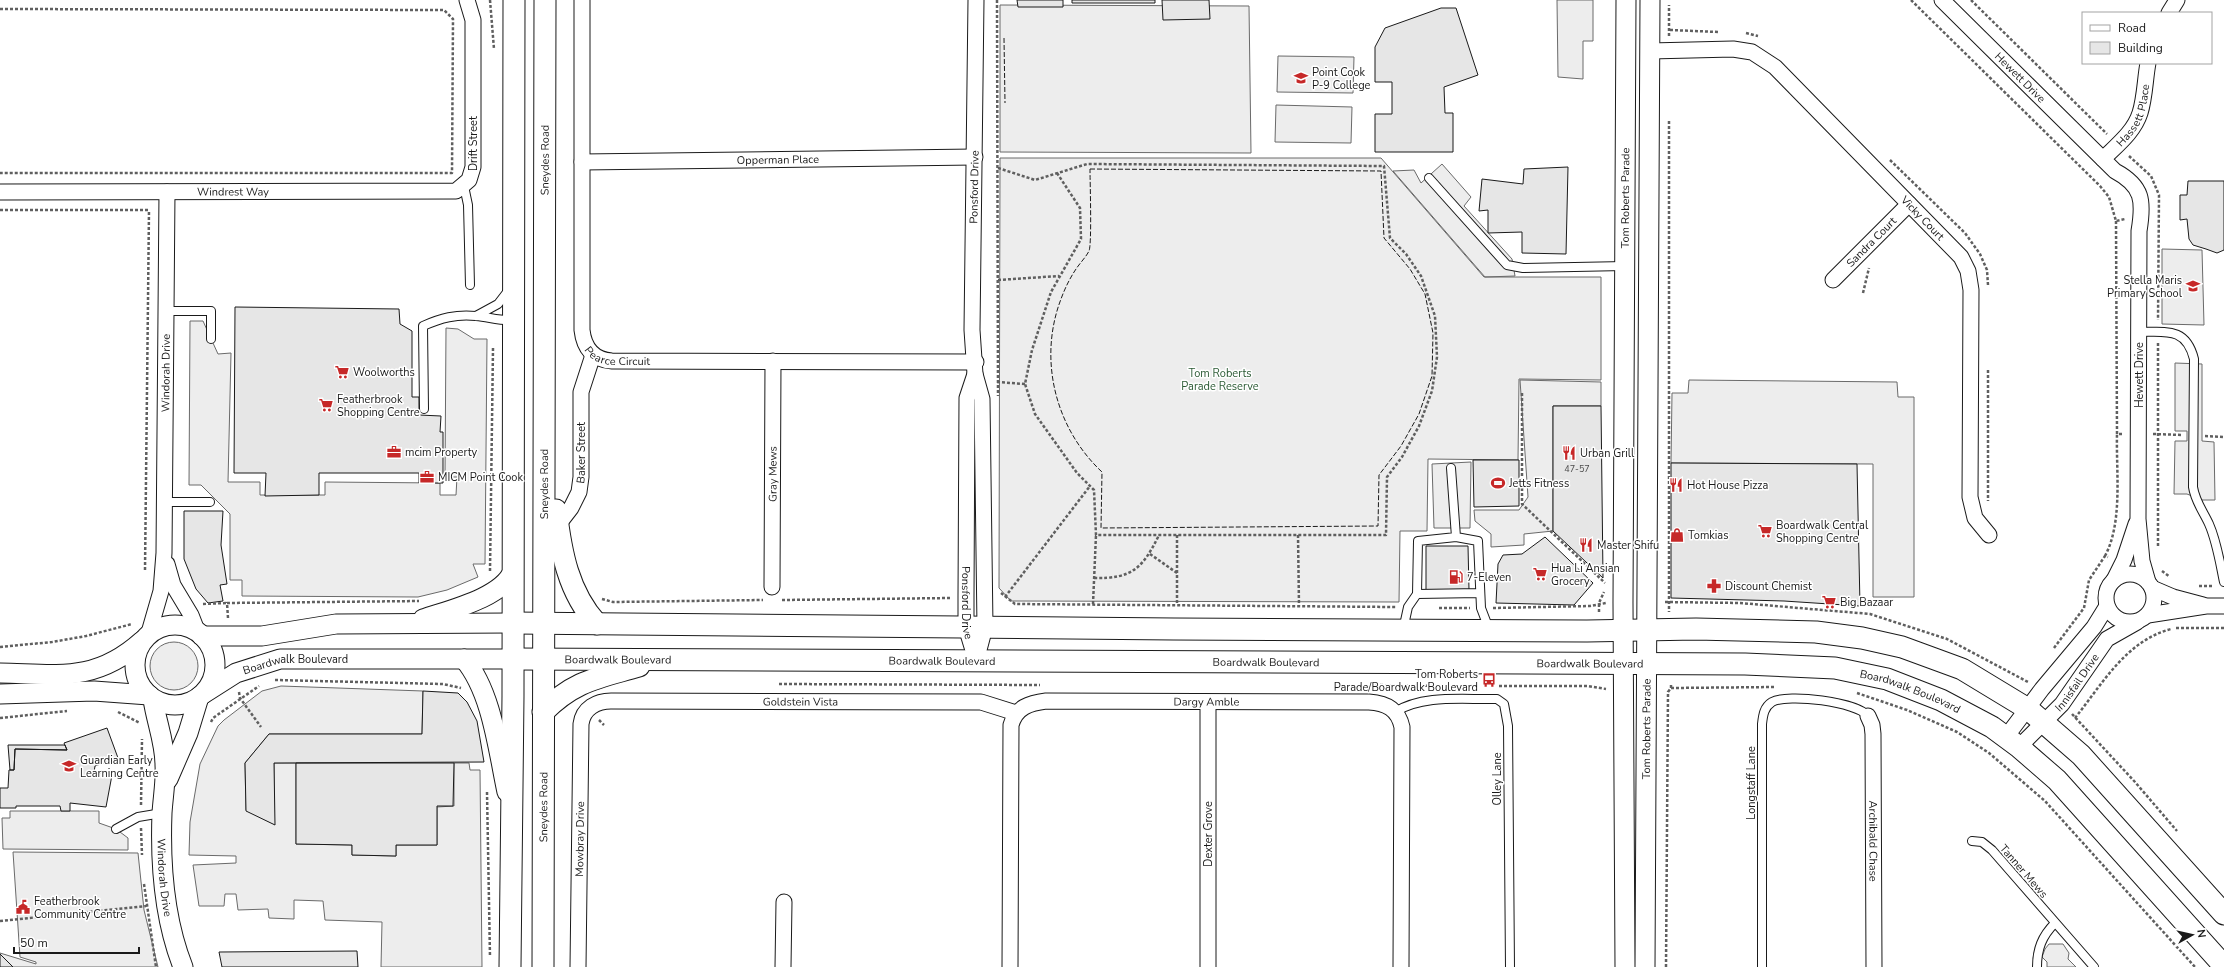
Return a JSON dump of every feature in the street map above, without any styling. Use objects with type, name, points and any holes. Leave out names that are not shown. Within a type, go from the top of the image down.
[{"type":"main road","points":[[510,967],[513,659],[514,0]]},
{"type":"main road","name":"Sneydes Road","points":[[543,967],[544,623],[551,534],[546,422],[545,0]]},
{"type":"main road","points":[[514,320],[526,310],[536,293],[545,230]]},
{"type":"main road","points":[[551,534],[562,555],[580,602],[597,624]]},
{"type":"main road","points":[[513,623],[1490,631],[1768,630],[1816,632],[1862,638],[1902,647],[1962,670],[2028,710],[2044,722],[2081,755],[2224,914]]},
{"type":"main road","name":"Boardwalk Boulevard","points":[[513,659],[1624,663],[1796,665],[1835,668],[1887,679],[1941,700],[1969,713],[2013,742],[2057,780],[2224,966]]},
{"type":"main road","points":[[543,712],[560,695],[572,687],[599,677],[662,660]]},
{"type":"street","name":"Drift Street","points":[[464,186],[471,177],[473,167],[473,20],[467,0]]},
{"type":"street","name":"Pearce Circuit","points":[[582,0],[582,330],[586,347],[593,355],[604,360],[612,361],[773,361],[976,368]]},
{"type":"street","name":"Ponsford Drive","points":[[976,0],[972,330],[976,368],[967,398],[976,661]]},
{"type":"street","name":"Tom Roberts Parade","points":[[1625,967],[1623,631],[1626,0]]},
{"type":"street","name":"Tom Roberts Parade","points":[[1645,967],[1648,664],[1650,0]]},
{"type":"street","name":"Hewett Drive","points":[[1942,0],[2115,171],[2128,193],[2138,220],[2138,519],[2142,560],[2150,585]]},
{"type":"street","points":[[2170,12],[2177,0]]},
{"type":"street","name":"Vicky Court","points":[[1650,51],[1733,49],[1752,52],[1775,67],[1961,257],[1968,271],[1970,290],[1970,497],[1975,518],[1989,535]]},
{"type":"street","name":"Hassett Place","points":[[2103,159],[2124,139],[2136,124],[2140,112],[2148,64]]},
{"type":"street","name":"Opperman Place","points":[[582,162],[975,157]]},
{"type":"street","name":"Windrest Way","points":[[0,192],[445,192],[456,191],[464,186]]},
{"type":"street","name":"Windorah Drive","points":[[146,637],[161,591],[164,554],[167,192]]},
{"type":"street","name":"Sandra Court","points":[[1833,280],[1909,204]]},
{"type":"street","name":"Baker Street","points":[[551,534],[575,502],[579,492],[581,477],[581,392],[593,355]]},
{"type":"street","name":"Gray Mews","points":[[772,587],[773,361]]},
{"type":"street","points":[[1624,396],[1649,377]]},
{"type":"street","points":[[1624,443],[1648,443]]},
{"type":"street","name":"Hewett Drive","points":[[2114,580],[2124,560],[2138,519]]},
{"type":"street","name":"Windorah Drive","points":[[164,554],[173,585],[191,615],[200,634]]},
{"type":"street","points":[[410,623],[483,597],[505,584],[513,571]]},
{"type":"street","points":[[2127,574],[2142,577],[2150,585],[2154,602],[2142,619],[2122,621],[2110,613],[2107,606],[2107,592],[2114,580],[2127,574]]},
{"type":"street","name":"Innisfail Drive","points":[[2150,585],[2173,597],[2206,606]]},
{"type":"street","name":"Innisfail Drive","points":[[2013,742],[2028,710],[2094,627],[2107,606]]},
{"type":"street","name":"Innisfail Drive","points":[[2013,742],[2044,722],[2062,704],[2107,639],[2142,619],[2206,606],[2224,606]]},
{"type":"street","points":[[200,634],[262,636],[336,624],[513,623]]},
{"type":"street","points":[[0,673],[74,674],[89,672],[116,662],[146,637],[160,628],[173,625],[186,627],[200,634],[210,646],[214,658],[212,677],[201,695],[188,703],[176,705],[164,704],[151,697],[141,686],[136,674],[135,662],[138,650],[146,637]]},
{"type":"street","name":"Boardwalk Boulevard","points":[[201,695],[236,673],[280,659],[513,659]]},
{"type":"street","points":[[464,659],[477,677],[484,696],[496,737],[512,816]]},
{"type":"street","points":[[0,694],[94,690],[151,697]]},
{"type":"street","name":"Windorah Drive","points":[[166,786],[188,733],[201,695]]},
{"type":"street","name":"Windorah Drive","points":[[151,697],[161,733],[165,763],[166,786],[162,813],[162,859],[167,911],[172,935],[183,967]]},
{"type":"street","name":"Goldstein Vista","points":[[586,711],[598,702],[611,701],[981,702],[1016,713]]},
{"type":"street","name":"Dargy Amble","points":[[1016,713],[1030,704],[1046,701],[1369,702],[1382,703],[1396,712]]},
{"type":"street","name":"Dexter Grove","points":[[1208,702],[1208,967]]},
{"type":"street","name":"Mowbray Drive","points":[[578,967],[580,728],[581,720],[586,711]]},
{"type":"street","points":[[1396,712],[1401,721],[1402,737],[1401,967]]},
{"type":"street","points":[[1010,967],[1011,730],[1016,713]]},
{"type":"street","name":"Archibald Chase","points":[[1868,716],[1873,729],[1874,967]]},
{"type":"street","points":[[783,967],[784,902]]},
{"type":"street","points":[[1625,924],[1645,925]]},
{"type":"lane","points":[[1429,178],[1507,265],[1524,268],[1625,266]]},
{"type":"lane","name":"Drift Street","points":[[464,186],[468,205],[470,285]]},
{"type":"lane","points":[[476,316],[501,302],[514,279]]},
{"type":"lane","points":[[166,311],[211,311],[211,338]]},
{"type":"lane","points":[[424,408],[424,326],[446,316],[476,316],[493,320],[514,320]]},
{"type":"lane","points":[[2139,332],[2176,333],[2184,338],[2191,348],[2194,365],[2194,492],[2209,524],[2224,582]]},
{"type":"lane","points":[[1451,468],[1456,537]]},
{"type":"lane","points":[[164,502],[210,502]]},
{"type":"lane","points":[[1403,630],[1408,607],[1417,594],[1418,541],[1456,537],[1478,541],[1481,608],[1490,631]]},
{"type":"lane","points":[[1417,594],[1480,593]]},
{"type":"lane","name":"Longstaff Lane","points":[[1762,967],[1762,724],[1766,709],[1777,700],[1796,698],[1857,708],[1868,716]]},
{"type":"lane","name":"Olley Lane","points":[[1396,712],[1407,705],[1430,701],[1497,699],[1504,704],[1508,726],[1510,967]]},
{"type":"lane","points":[[116,829],[138,817],[162,813]]},
{"type":"lane","name":"Tanner Mews","points":[[1972,841],[1986,845],[2094,967]]},
{"type":"lane","points":[[2037,967],[2038,952],[2042,940],[2055,924]]},
{"type":"path","points":[[997,0],[998,398]]},
{"type":"path","points":[[1669,51],[1670,0]]},
{"type":"path","points":[[1911,0],[2100,186],[2109,198],[2116,221],[2117,434],[2116,521],[2114,536],[2105,556],[2089,580],[2084,608],[2052,650]]},
{"type":"path","points":[[0,9],[444,10],[453,19],[452,173],[0,173]]},
{"type":"path","points":[[1669,120],[1669,630]]},
{"type":"path","points":[[998,168],[1035,180],[1086,164],[1384,166],[1390,238],[1406,254],[1421,276],[1435,316],[1437,356],[1432,391],[1419,426],[1402,457],[1387,476],[1386,535],[1096,535]]},
{"type":"path","points":[[1057,173],[1080,208],[1080,239],[1051,292],[1042,317],[1024,384],[1035,414],[1077,473],[1094,490],[1096,535],[1093,604]]},
{"type":"path","points":[[1921,216],[1931,200]]},
{"type":"path","points":[[0,210],[167,210]]},
{"type":"path","points":[[145,573],[149,210]]},
{"type":"path","points":[[2116,221],[2138,220],[2159,210]]},
{"type":"path","points":[[1863,293],[1866,288],[1867,270],[1873,265]]},
{"type":"path","points":[[998,280],[1060,276]]},
{"type":"path","points":[[994,382],[1024,384]]},
{"type":"path","points":[[1522,393],[1522,504],[1606,584]]},
{"type":"path","points":[[2117,434],[2158,434]]},
{"type":"path","points":[[1005,597],[1090,486]]},
{"type":"path","points":[[1094,578],[1112,578],[1132,572],[1150,554],[1159,535]]},
{"type":"path","points":[[1177,535],[1177,605]]},
{"type":"path","points":[[1298,535],[1300,606]]},
{"type":"path","points":[[1150,554],[1177,573]]},
{"type":"path","points":[[2105,556],[2115,560],[2124,560]]},
{"type":"path","points":[[1669,602],[1740,602],[1870,614]]},
{"type":"path","points":[[184,604],[227,603]]},
{"type":"path","points":[[2173,612],[2176,628]]},
{"type":"path","points":[[0,647],[52,642],[86,636],[132,625],[136,620]]},
{"type":"path","points":[[2075,718],[2125,655],[2140,642],[2156,633],[2176,628],[2224,628]]},
{"type":"path","points":[[1666,967],[1668,692],[1671,688],[1670,664]]},
{"type":"path","points":[[2028,681],[2033,675]]},
{"type":"path","points":[[267,680],[443,684],[462,689]]},
{"type":"path","points":[[188,733],[207,733],[213,718],[262,684]]},
{"type":"path","points":[[1671,688],[1784,687]]},
{"type":"path","points":[[1850,693],[1879,700],[1907,710],[1957,732],[1989,753],[2045,801],[2195,967]]},
{"type":"path","points":[[0,718],[71,711]]},
{"type":"path","points":[[113,711],[143,725],[143,732],[161,733]]},
{"type":"path","points":[[487,788],[490,959]]},
{"type":"path","points":[[0,921],[146,906]]},
{"type":"shaded area","points":[[1557,0],[1593,0],[1593,41],[1583,41],[1583,79],[1558,77]]},
{"type":"shaded area","points":[[1000,5],[1249,6],[1251,153],[1000,152]]},
{"type":"shaded area","points":[[1278,56],[1354,57],[1353,93],[1277,92]]},
{"type":"shaded area","points":[[1276,105],[1352,107],[1351,143],[1275,142]]},
{"type":"shaded area","name":"Tom Roberts Parade Reserve","points":[[1000,158],[1381,158],[1484,277],[1601,277],[1601,380],[1519,379],[1518,460],[1428,459],[1427,531],[1400,531],[1399,602],[1011,601],[999,588]]},
{"type":"shaded area","points":[[1442,164],[1471,197],[1464,206],[1512,259],[1515,276],[1485,277],[1393,171],[1414,170],[1421,183]]},
{"type":"shaded area","points":[[2162,249],[2202,250],[2204,325],[2162,324]]},
{"type":"shaded area","points":[[190,321],[203,321],[218,354],[231,353],[228,482],[260,482],[260,495],[325,495],[325,482],[440,483],[440,495],[456,495],[457,477],[445,477],[446,328],[458,329],[474,339],[487,339],[485,564],[473,564],[478,577],[447,590],[418,597],[242,596],[242,580],[230,580],[230,514],[201,485],[189,485]]},
{"type":"shaded area","points":[[2175,363],[2202,364],[2202,441],[2214,442],[2215,500],[2202,500],[2187,494],[2174,494],[2175,441],[2187,441],[2187,431],[2175,431]]},
{"type":"shaded area","points":[[1520,380],[1601,382],[1601,406],[1553,406],[1553,531],[1524,534],[1524,545],[1491,547],[1491,534],[1475,521],[1474,510],[1519,510],[1528,497]]},
{"type":"shaded area","points":[[1689,380],[1897,382],[1898,397],[1914,397],[1914,597],[1873,597],[1873,464],[1671,463],[1672,393],[1688,393]]},
{"type":"shaded area","points":[[1471,462],[1470,528],[1434,528],[1432,464]]},
{"type":"shaded area","points":[[174,642],[183,644],[191,649],[196,657],[198,666],[196,675],[191,683],[183,688],[174,690],[165,688],[157,683],[152,675],[150,666],[152,657],[157,649],[165,644]]},
{"type":"shaded area","points":[[281,686],[423,691],[422,734],[269,734],[245,763],[246,810],[274,824],[274,763],[296,763],[296,844],[352,845],[352,855],[396,856],[396,845],[437,845],[437,807],[454,806],[454,763],[469,763],[470,770],[480,770],[482,967],[381,967],[382,922],[325,920],[323,901],[294,900],[294,919],[269,918],[268,909],[238,910],[236,894],[225,894],[224,906],[199,906],[193,865],[236,863],[236,856],[189,855],[190,822],[200,764],[218,726],[224,720],[262,691]]},
{"type":"shaded area","points":[[10,811],[99,811],[99,823],[116,829],[128,838],[128,850],[3,849],[2,818],[10,818]]},
{"type":"shaded area","points":[[13,852],[138,853],[144,910],[158,967],[0,967],[0,953],[36,964],[36,962],[20,957]]},
{"type":"shaded area","points":[[2049,944],[2063,944],[2069,953],[2068,959],[2076,967],[2047,967],[2047,962],[2042,957]]},
{"type":"building","points":[[1017,0],[1063,0],[1063,7],[1018,7]]},
{"type":"building","points":[[1072,0],[1155,0],[1155,3],[1072,3]]},
{"type":"building","points":[[1162,0],[1209,0],[1210,19],[1163,20]]},
{"type":"building","points":[[1441,8],[1456,8],[1478,75],[1444,87],[1445,113],[1453,113],[1453,152],[1375,152],[1375,114],[1392,114],[1392,82],[1375,82],[1375,47],[1385,28]]},
{"type":"building","points":[[1568,167],[1566,254],[1522,253],[1522,232],[1488,233],[1488,210],[1479,211],[1482,179],[1523,184],[1524,169]]},
{"type":"building","points":[[2188,181],[2224,181],[2224,250],[2217,253],[2193,245],[2189,239],[2187,219],[2180,220],[2180,195],[2187,195]]},
{"type":"building","name":"Featherbrook Shopping Centre","points":[[235,307],[399,309],[400,324],[412,331],[412,397],[419,397],[419,415],[441,416],[440,432],[443,432],[443,483],[419,483],[419,473],[319,473],[319,495],[265,496],[266,473],[234,473]]},
{"type":"building","points":[[1553,406],[1601,406],[1603,578],[1553,531]]},
{"type":"building","points":[[1473,460],[1519,460],[1519,506],[1474,507]]},
{"type":"building","name":"Boardwalk Central Shopping Centre","points":[[1671,463],[1857,464],[1860,606],[1784,601],[1671,598]]},
{"type":"building","points":[[184,511],[223,511],[221,545],[227,584],[220,585],[223,601],[208,603],[196,589],[184,559]]},
{"type":"building","name":"Hua Li Ansian Grocery","points":[[1545,537],[1593,583],[1574,605],[1496,603],[1498,564],[1503,555],[1522,554]]},
{"type":"building","points":[[1426,546],[1468,546],[1469,590],[1426,591]]},
{"type":"building","points":[[423,691],[458,693],[467,702],[477,721],[484,762],[274,763],[275,825],[246,811],[245,763],[269,734],[422,734]]},
{"type":"building","points":[[107,728],[118,758],[95,766],[94,772],[112,775],[106,807],[70,803],[70,811],[61,811],[60,806],[16,806],[16,808],[0,808],[0,788],[8,788],[9,770],[14,770],[15,749],[67,750],[64,743]]},
{"type":"building","points":[[8,745],[65,745],[67,750],[15,749],[14,770],[10,770]]},
{"type":"building","points":[[296,763],[454,763],[453,806],[437,806],[437,845],[396,845],[396,856],[352,855],[352,845],[296,844]]},
{"type":"building","points":[[357,951],[358,967],[222,967],[219,952]]},
{"type":"building","points":[[0,954],[13,967],[0,967]]},
{"type":"fence","points":[[1004,38],[1005,103]]},
{"type":"fence","points":[[1090,169],[1381,171],[1384,238],[1410,269],[1425,294],[1433,333],[1432,376],[1419,414],[1401,446],[1379,475],[1378,526],[1101,528],[1102,472],[1086,454],[1073,435],[1062,414],[1055,392],[1051,369],[1051,345],[1054,322],[1061,299],[1076,269],[1089,251],[1090,246],[1090,169]]},
{"type":"place","name":"Point Cook P-9 College","points":[[1301,78]]},
{"type":"place","name":"Stella Maris Primary School","points":[[2193,286]]},
{"type":"place","name":"Woolworths","points":[[342,372]]},
{"type":"place","name":"Featherbrook Shopping Centre","points":[[326,405]]},
{"type":"place","name":"mcim Property","points":[[394,452]]},
{"type":"place","name":"Urban Grill","points":[[1569,453]]},
{"type":"place","name":"MICM Point Cook","points":[[427,477]]},
{"type":"place","name":"Jetts Fitness","points":[[1498,483]]},
{"type":"place","name":"Hot House Pizza","points":[[1676,485]]},
{"type":"place","name":"Boardwalk Central Shopping Centre","points":[[1765,531]]},
{"type":"place","name":"Tomkias","points":[[1677,535]]},
{"type":"place","name":"Master Shifu","points":[[1586,545]]},
{"type":"place","name":"Hua Li Ansian Grocery","points":[[1540,574]]},
{"type":"place","name":"7-Eleven","points":[[1456,577]]},
{"type":"place","name":"Discount Chemist","points":[[1714,586]]},
{"type":"place","name":"Big Bazaar","points":[[1829,602]]},
{"type":"place","name":"Tom Roberts Parade/Boardwalk Boulevard","points":[[1489,680]]},
{"type":"place","name":"Guardian Early Learning Centre","points":[[69,766]]},
{"type":"place","name":"Featherbrook Community Centre","points":[[23,907]]}]
